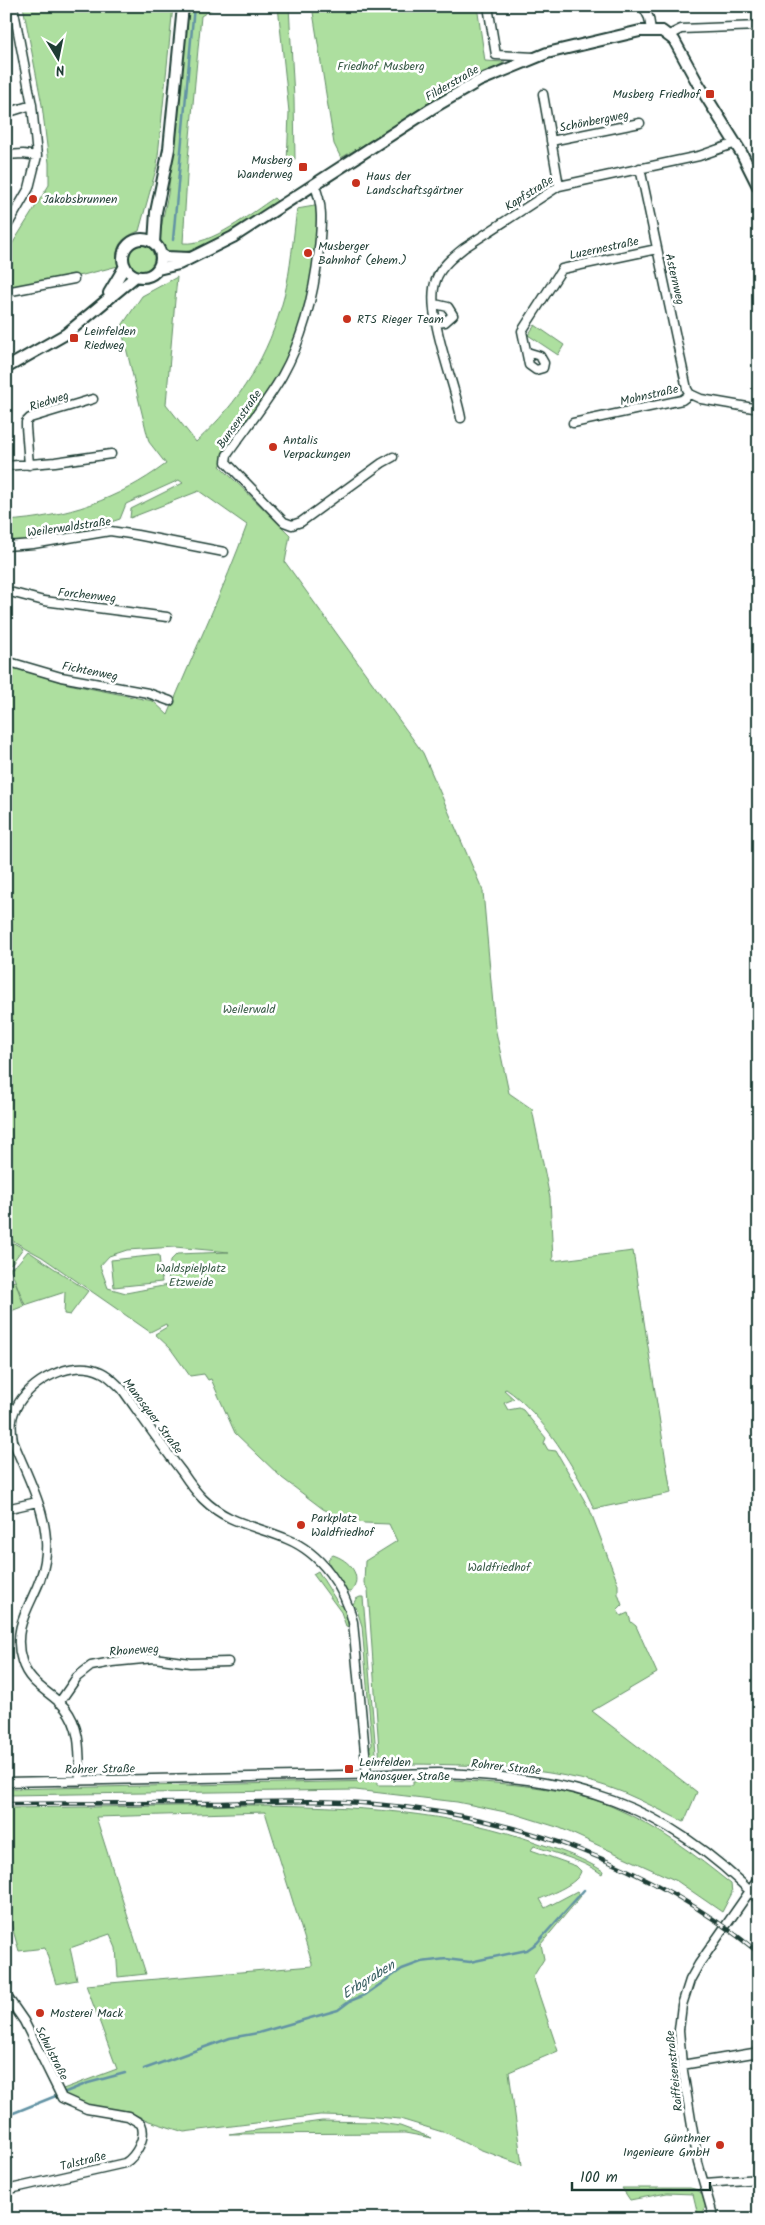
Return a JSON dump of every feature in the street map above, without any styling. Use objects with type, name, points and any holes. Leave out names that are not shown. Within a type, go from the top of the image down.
[{"type":"main road","points":[[6,368],[66,334],[104,300],[136,276],[148,276],[158,269],[161,254],[154,243],[156,212],[169,149],[183,6]]},
{"type":"main road","name":"Filderstraße","points":[[158,269],[179,264],[233,237],[479,81],[534,57],[583,44],[651,30],[662,31],[669,35]]},
{"type":"main road","points":[[669,35],[676,44],[701,90],[736,142],[754,164],[759,188]]},
{"type":"main road","points":[[141,239],[156,212]]},
{"type":"main road","points":[[136,276],[125,266],[123,255],[126,247],[135,240],[141,239],[154,243]]},
{"type":"main road","name":"Filderstraße","points":[[161,254],[166,257],[190,258]]},
{"type":"main road","points":[[104,300],[125,266]]},
{"type":"street","points":[[6,228],[29,188],[37,156],[32,105],[13,6]]},
{"type":"street","points":[[488,6],[496,55],[534,57]]},
{"type":"street","points":[[643,6],[649,18],[651,30]]},
{"type":"street","name":"Filderstraße","points":[[669,35],[681,30],[759,26]]},
{"type":"street","name":"Schönbergweg","points":[[543,94],[559,186]]},
{"type":"street","points":[[6,113],[32,105]]},
{"type":"street","name":"Schönbergweg","points":[[552,141],[640,123]]},
{"type":"street","name":"Kapfstraße","points":[[461,418],[437,323],[435,304],[436,280],[453,258],[464,248],[559,186],[708,154],[736,142]]},
{"type":"street","points":[[6,155],[23,154],[37,156]]},
{"type":"street","name":"Asternweg","points":[[640,168],[656,249],[687,389],[690,394]]},
{"type":"street","name":"Bunsenstraße","points":[[314,185],[320,199],[321,224],[315,278],[306,319],[281,378],[227,455],[226,462],[284,522],[292,525],[300,522],[382,462],[394,457]]},
{"type":"street","name":"Luzernestraße","points":[[528,352],[522,336],[523,328],[562,269],[656,249]]},
{"type":"street","points":[[6,292],[74,279]]},
{"type":"street","points":[[435,304],[448,307],[453,315],[445,322],[437,323]]},
{"type":"street","name":"Mohnstraße","points":[[573,423],[682,400],[690,394],[701,399],[759,410]]},
{"type":"street","name":"Riedweg","points":[[29,465],[26,427],[30,418],[93,399]]},
{"type":"street","points":[[6,466],[29,465],[111,454]]},
{"type":"street","name":"Weilerwaldstraße","points":[[6,546],[46,542],[110,531],[151,537],[224,552]]},
{"type":"street","name":"Forchenweg","points":[[6,591],[50,602],[124,610],[166,617]]},
{"type":"street","name":"Fichtenweg","points":[[6,661],[62,677],[148,693],[170,701]]},
{"type":"street","name":"Manosquer Straße","points":[[80,1781],[76,1729],[72,1718],[59,1703],[31,1679],[21,1657],[18,1633],[37,1586],[45,1560],[46,1528],[13,1441],[12,1418],[15,1409],[26,1394],[46,1379],[63,1371],[83,1368],[99,1371],[122,1389],[202,1499],[220,1514],[241,1524],[295,1543],[318,1561],[336,1582],[346,1599],[353,1622],[367,1774]]},
{"type":"street","points":[[6,1509],[37,1502]]},
{"type":"street","name":"Rhoneweg","points":[[59,1703],[78,1677],[91,1666],[154,1658],[190,1663],[228,1662]]},
{"type":"street","name":"Rohrer Straße","points":[[6,1782],[367,1774],[470,1774],[547,1783],[601,1795],[631,1807],[682,1835],[712,1856],[759,1900]]},
{"type":"street","name":"Raiffeisenstraße","points":[[714,2219],[698,2163],[682,2065],[680,2030],[682,2005],[690,1980],[720,1932],[759,1878]]},
{"type":"street","name":"Schulstraße","points":[[6,1995],[24,2021],[62,2098],[88,2109],[128,2116],[138,2121],[143,2128]]},
{"type":"street","points":[[682,2065],[759,2052]]},
{"type":"street","name":"Talstraße","points":[[6,2190],[125,2163],[132,2158],[138,2146],[143,2128]]},
{"type":"street","points":[[705,2183],[759,2179]]},
{"type":"green space","points":[[23,6],[173,6],[157,166],[139,231],[123,240],[120,244],[117,253],[118,266],[83,275],[6,287],[6,254],[49,185],[49,163],[42,105]]},
{"type":"green space","points":[[186,6],[217,6],[201,16],[188,159],[183,243],[194,243],[218,234],[274,198],[278,202],[223,236],[192,250],[178,253],[166,251],[159,237],[168,194],[179,103]]},
{"type":"green space","points":[[278,6],[289,6],[295,159],[287,164],[289,112]]},
{"type":"green space","name":"Friedhof Musberg","points":[[312,6],[477,6],[485,61],[505,62],[341,158],[334,144]]},
{"type":"green space","name":"Weilerwald","points":[[320,205],[315,278],[289,363],[220,466],[290,535],[285,562],[423,753],[483,891],[495,1027],[509,1093],[532,1109],[550,1198],[553,1261],[633,1251],[671,1493],[594,1509],[568,1460],[533,1412],[506,1389],[504,1390],[514,1399],[504,1403],[508,1410],[519,1408],[523,1410],[546,1438],[544,1443],[548,1450],[556,1451],[590,1510],[618,1584],[618,1594],[622,1605],[617,1610],[621,1616],[628,1613],[631,1622],[636,1626],[657,1673],[592,1711],[697,1792],[684,1822],[622,1792],[565,1776],[471,1765],[380,1764],[368,1590],[364,1583],[365,1561],[397,1541],[389,1524],[364,1523],[344,1519],[323,1509],[282,1478],[235,1433],[211,1379],[208,1380],[204,1374],[190,1376],[170,1348],[155,1334],[167,1327],[166,1324],[150,1332],[42,1257],[6,1237],[6,665],[68,684],[153,701],[168,715],[229,573],[247,525],[199,491],[130,518],[131,509],[183,483],[179,480],[126,504],[120,519],[92,528],[50,537],[6,542],[6,521],[71,511],[129,488],[166,464],[149,442],[121,327],[142,296],[177,277],[166,404],[196,442],[212,427],[251,376],[278,318],[290,264],[297,209]],"holes":[[[175,1247],[229,1252],[177,1254],[170,1261],[168,1285],[126,1293],[108,1288],[100,1266],[109,1256],[127,1250]]]},
{"type":"green space","points":[[141,245],[150,249],[154,258],[150,267],[141,271],[132,267],[128,258],[132,249]]},
{"type":"green space","points":[[535,325],[564,345],[558,355],[528,335]]},
{"type":"green space","points":[[6,1239],[23,1248],[12,1263],[6,1265]]},
{"type":"green space","points":[[28,1251],[88,1291],[70,1315],[64,1314],[65,1292],[25,1305],[10,1268],[17,1264]]},
{"type":"green space","points":[[159,1255],[162,1282],[114,1287],[111,1260]]},
{"type":"green space","points":[[15,1281],[24,1306],[6,1313],[6,1284]]},
{"type":"green space","points":[[333,1555],[339,1557],[353,1569],[356,1580],[351,1592],[347,1592],[331,1566],[328,1559]]},
{"type":"green space","points":[[318,1571],[339,1605],[344,1606],[349,1627],[346,1626],[341,1612],[313,1574]]},
{"type":"green space","points":[[363,1597],[377,1765],[370,1765],[368,1750],[372,1745],[362,1626],[356,1607],[352,1606],[356,1599]]},
{"type":"green space","points":[[454,1780],[555,1790],[575,1794],[613,1807],[645,1823],[689,1851],[731,1884],[732,1893],[722,1912],[677,1881],[560,1828],[515,1814],[457,1802],[355,1790],[6,1795],[6,1789],[377,1781],[377,1785],[413,1785],[413,1781]]},
{"type":"green space","points":[[252,1805],[363,1809],[436,1817],[509,1833],[567,1853],[603,1871],[602,1874],[578,1861],[534,1846],[531,1850],[576,1866],[581,1871],[579,1876],[570,1884],[540,1899],[545,1908],[577,1891],[581,1896],[541,1944],[544,1959],[533,1977],[558,2051],[509,2072],[522,2165],[479,2149],[449,2134],[400,2119],[320,2115],[184,2132],[149,2121],[127,2111],[83,2106],[65,2096],[63,2089],[117,2069],[86,1985],[312,1966],[312,1963],[265,1812],[96,1817],[146,1974],[118,1977],[116,1948],[110,1934],[70,1948],[77,1980],[56,1984],[45,1948],[19,1951],[6,1906],[6,1808]]},
{"type":"green space","points":[[322,2121],[374,2122],[400,2126],[432,2138],[405,2133],[229,2134]]},
{"type":"green space","points":[[622,2188],[694,2189],[700,2192],[704,2199],[706,2206],[703,2210],[705,2219],[699,2219],[693,2194],[667,2193],[630,2200]]},
{"type":"waterway","points":[[173,240],[194,6]]},
{"type":"waterway","name":"Erbgraben","points":[[144,2069],[230,2038],[258,2033],[338,2010],[350,2001],[365,1995],[402,1969],[421,1962],[446,1959],[470,1962],[527,1950],[537,1943],[584,1890]]},
{"type":"waterway","name":"Erbgraben","points":[[6,2116],[88,2083],[125,2073]]},
{"type":"railway","points":[[6,1804],[334,1802],[426,1810],[478,1819],[578,1849],[626,1870],[673,1894],[717,1921],[759,1953]]},
{"type":"place","name":"Musberg Friedhof","points":[[710,94]]},
{"type":"place","name":"Musberg Wanderweg","points":[[303,167]]},
{"type":"place","name":"Haus der Landschaftsgärtner","points":[[356,183]]},
{"type":"place","name":"Jakobsbrunnen","points":[[33,199]]},
{"type":"place","name":"Musberger Bahnhof (ehem.)","points":[[308,253]]},
{"type":"place","name":"RTS Rieger Team","points":[[347,319]]},
{"type":"place","name":"Leinfelden Riedweg","points":[[74,338]]},
{"type":"place","name":"Antalis Verpackungen","points":[[273,447]]},
{"type":"place","name":"Parkplatz Waldfriedhof","points":[[301,1525]]},
{"type":"place","name":"Leinfelden Manosquer Straße","points":[[349,1769]]},
{"type":"place","name":"Mosterei Mack","points":[[40,2013]]},
{"type":"place","name":"Günthner Ingenieure GmbH","points":[[720,2145]]},
{"type":"park label","name":"Waldspielplatz Etzweide","points":[[191,1275]]},
{"type":"park label","name":"Waldfriedhof","points":[[499,1567]]}]
